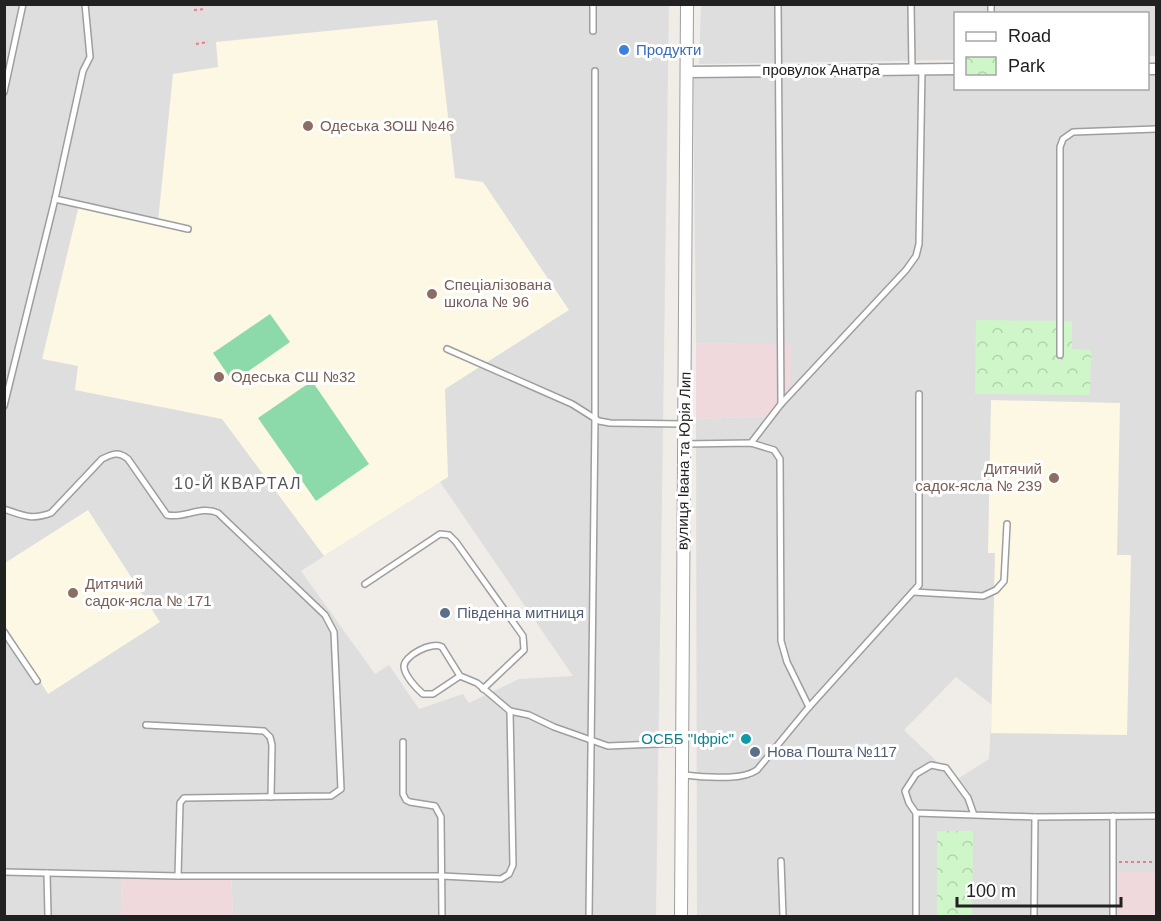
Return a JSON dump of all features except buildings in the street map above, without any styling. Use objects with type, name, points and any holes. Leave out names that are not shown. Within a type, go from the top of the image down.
[{"type":"street","name":"вулиця Івана та Юрія Лип","points":[[681,916],[687,4]]},
{"type":"street","name":"провулок Анатра","points":[[687,72],[779,69],[954,69]]},
{"type":"lane","points":[[4,92],[23,4]]},
{"type":"lane","points":[[4,406],[55,199],[83,71],[90,57],[85,4]]},
{"type":"lane","points":[[593,4],[593,31]]},
{"type":"lane","points":[[778,4],[781,404]]},
{"type":"lane","points":[[751,443],[781,404],[906,270],[916,256],[919,244],[917,69],[911,4]]},
{"type":"lane","points":[[589,916],[595,418],[595,71]]},
{"type":"lane","points":[[1060,355],[1060,147],[1063,139],[1073,132],[1156,129]]},
{"type":"lane","points":[[55,199],[188,229]]},
{"type":"lane","points":[[447,350],[610,423],[684,424]]},
{"type":"lane","points":[[681,776],[740,777],[757,770],[809,707],[919,585],[919,394]]},
{"type":"lane","points":[[684,444],[751,443],[774,450],[780,459],[781,641],[787,662],[809,707]]},
{"type":"lane","points":[[4,509],[30,518],[51,513],[102,459],[112,453],[121,454],[128,459],[167,515],[174,517],[201,510],[212,510],[218,513],[325,615],[334,632],[341,789],[331,796],[184,798],[180,803],[178,876]]},
{"type":"lane","points":[[913,592],[983,596],[996,590],[1005,581],[1006,524]]},
{"type":"lane","points":[[365,584],[440,534],[448,535],[456,542],[525,642],[524,650],[483,689]]},
{"type":"lane","points":[[4,632],[37,681]]},
{"type":"lane","points":[[460,675],[433,694],[423,694],[415,687],[404,665],[406,660],[429,645],[437,645],[442,647],[460,675],[477,683],[510,711],[529,715],[554,727],[609,746],[681,743]]},
{"type":"lane","points":[[4,872],[178,876],[442,876],[501,879],[509,874],[513,866],[510,711]]},
{"type":"lane","points":[[146,725],[264,732],[270,737],[272,745],[271,797]]},
{"type":"lane","points":[[403,741],[403,794],[410,802],[435,806],[441,818],[442,916]]},
{"type":"lane","points":[[916,916],[916,813],[905,791],[916,774],[931,765],[946,768],[968,798],[974,815]]},
{"type":"lane","points":[[916,813],[1035,817],[1156,816]]},
{"type":"lane","points":[[1113,816],[1113,916]]},
{"type":"lane","points":[[1034,916],[1035,817]]},
{"type":"lane","points":[[781,861],[783,916]]},
{"type":"lane","points":[[46,873],[48,916]]},
{"type":"path","points":[[194,10],[206,9]]},
{"type":"path","points":[[196,44],[208,42]]},
{"type":"path","points":[[1113,862],[1156,862]]},
{"type":"shaded area","points":[[5,5],[669,5],[656,916],[233,916],[231,873],[121,877],[122,916],[5,916]],"holes":[[[440,482],[573,676],[519,679],[469,703],[463,694],[419,709],[389,665],[375,674],[301,571]]]},
{"type":"shaded area","points":[[701,5],[1156,5],[1156,56],[1149,56],[1149,12],[954,12],[954,60],[699,64]]},
{"type":"shaded area","points":[[437,20],[455,178],[483,182],[569,310],[445,389],[448,477],[324,556],[222,419],[75,390],[78,366],[42,359],[80,201],[158,222],[173,74],[218,67],[216,42]]},
{"type":"shaded area","points":[[1149,73],[1156,73],[1156,872],[1109,872],[1109,916],[697,916],[696,419],[776,416],[791,345],[696,343],[693,78],[954,75],[954,90],[1149,90]],"holes":[[[956,677],[992,705],[989,759],[956,780],[904,730]]]},
{"type":"shaded area","points":[[696,343],[791,344],[790,400],[776,416],[696,419]]},
{"type":"shaded area","points":[[991,400],[1120,403],[1117,555],[1131,555],[1127,735],[991,733],[995,553],[988,553]]},
{"type":"shaded area","name":"Дитячий садок-ясла № 171","points":[[88,510],[160,622],[48,694],[5,625],[5,563]]},
{"type":"shaded area","points":[[1109,872],[1156,872],[1156,916],[1109,916]]},
{"type":"shaded area","points":[[231,873],[233,916],[122,916],[121,877]]},
{"type":"green space","points":[[270,314],[290,342],[233,382],[213,353]]},
{"type":"green space","points":[[976,320],[1072,321],[1072,349],[1091,350],[1090,395],[975,394]]},
{"type":"green space","points":[[312,381],[369,464],[316,501],[258,418]]},
{"type":"green space","points":[[937,831],[973,831],[972,916],[937,916]]},
{"type":"place","name":"Продукти","points":[[624,50]]},
{"type":"place","name":"Одеська ЗОШ №46","points":[[308,126]]},
{"type":"place","name":"Спеціалізована школа № 96","points":[[432,294]]},
{"type":"place","name":"Одеська СШ №32","points":[[219,377]]},
{"type":"place","name":"Дитячий садок-ясла № 239","points":[[1054,478]]},
{"type":"place","name":"Дитячий садок-ясла № 171","points":[[73,593]]},
{"type":"place","name":"Південна митниця","points":[[445,613]]},
{"type":"place","name":"ОСББ \"Іфріс\"","points":[[746,739]]},
{"type":"place","name":"Нова Пошта №117","points":[[755,752]]},
{"type":"district","name":"10-Й КВАРТАЛ","points":[[238,483]]}]
